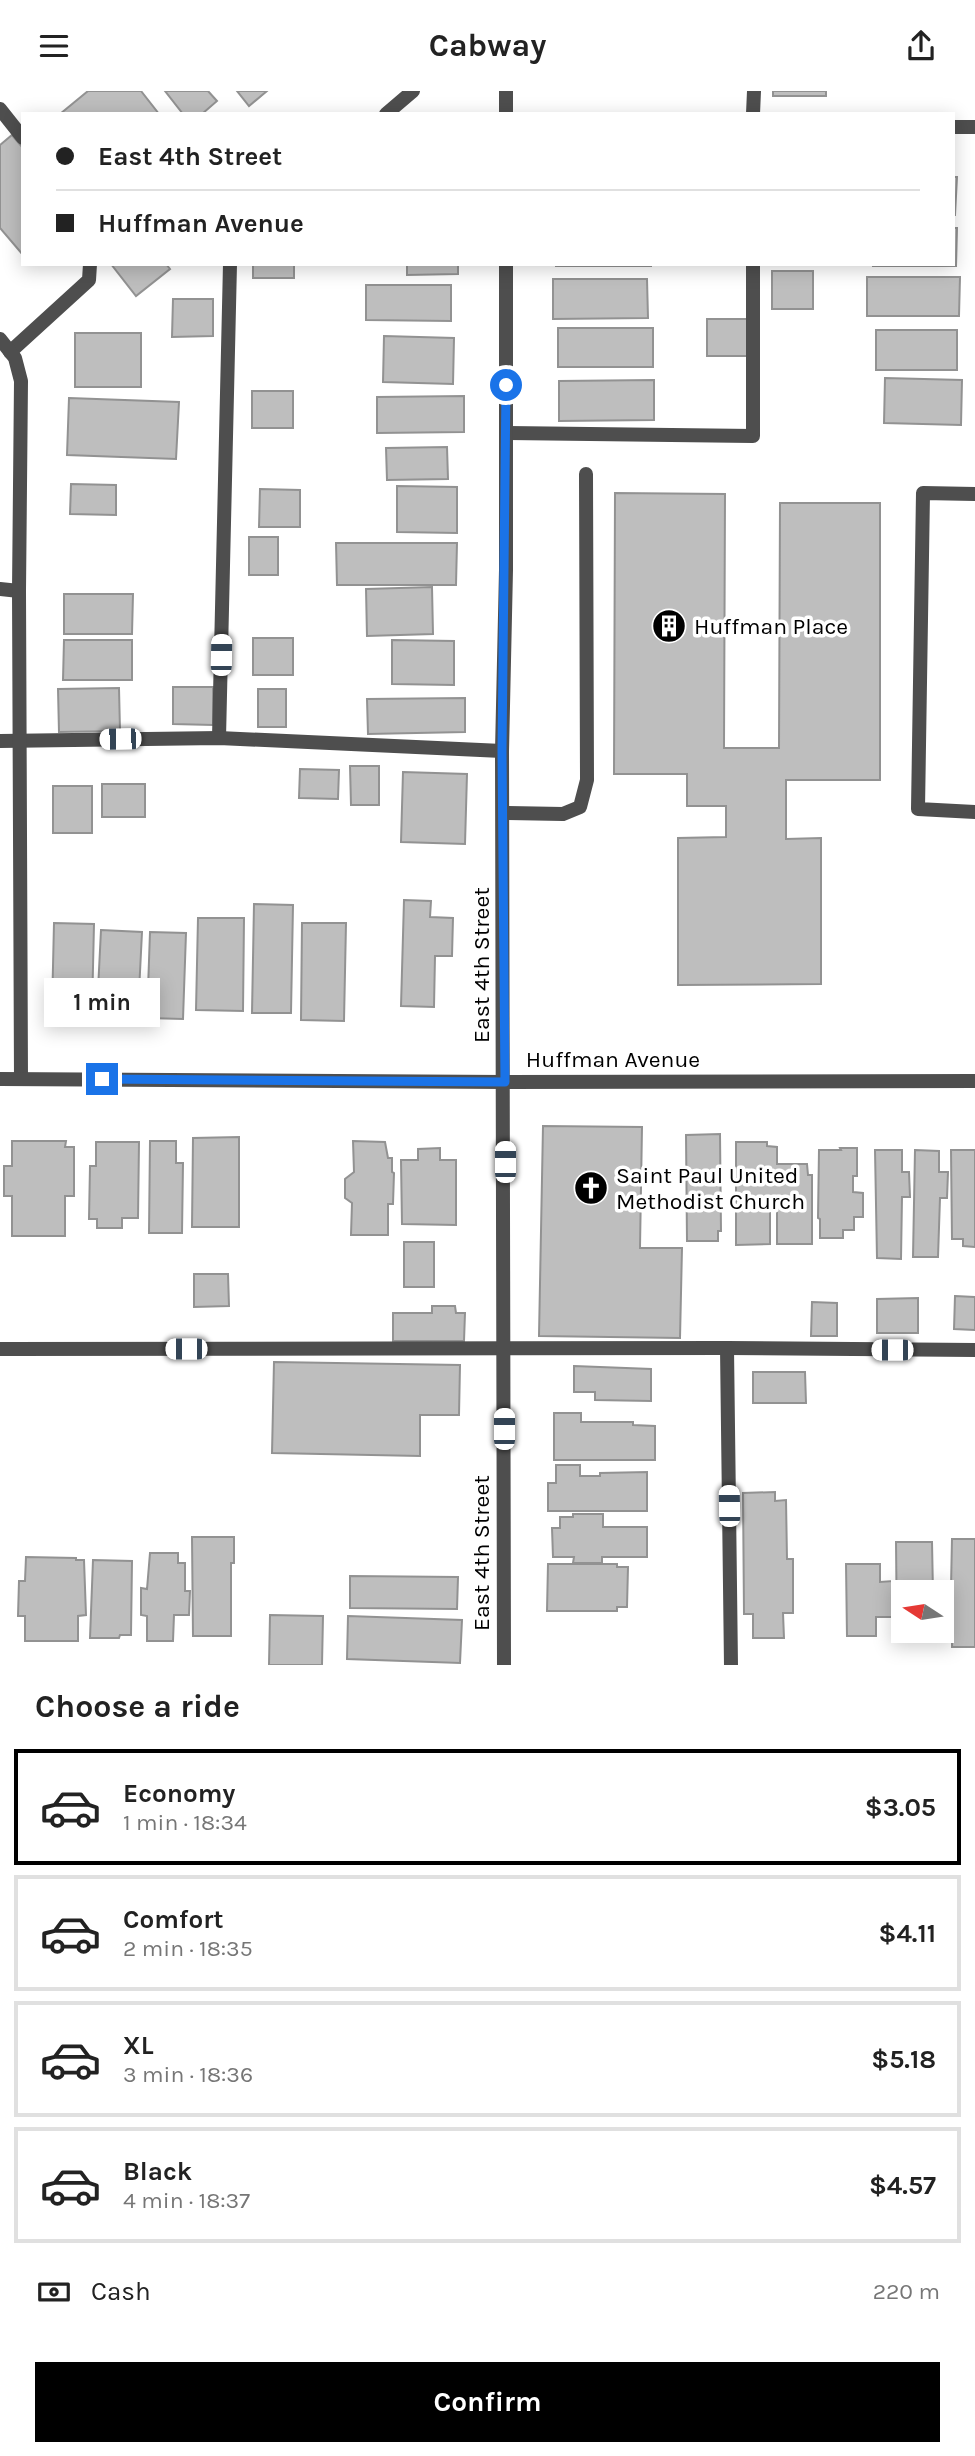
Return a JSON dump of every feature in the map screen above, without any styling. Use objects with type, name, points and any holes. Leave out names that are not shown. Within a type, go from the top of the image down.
[{"type":"street","points":[[388,112],[413,91]]},
{"type":"street","points":[[506,91],[506,112]]},
{"type":"street","points":[[754,91],[754,112]]},
{"type":"street","points":[[0,109],[21,135]]},
{"type":"street","points":[[955,127],[975,127]]},
{"type":"street","points":[[10,352],[89,281],[90,266]]},
{"type":"street","points":[[219,739],[230,266]]},
{"type":"street","name":"East 4th Street","points":[[504,1665],[505,1082],[502,751],[506,266]]},
{"type":"street","points":[[506,433],[753,436],[753,266]]},
{"type":"street","points":[[0,339],[15,358],[22,381],[19,591],[22,740],[21,1079]]},
{"type":"street","points":[[503,813],[563,814],[580,807],[584,799],[587,780],[586,474]]},
{"type":"street","points":[[975,494],[923,493],[918,809],[975,812]]},
{"type":"street","points":[[0,589],[19,591]]},
{"type":"street","points":[[0,741],[219,739],[502,751]]},
{"type":"street","name":"Huffman Avenue","points":[[0,1079],[975,1081]]},
{"type":"street","points":[[727,1348],[731,1665]]},
{"type":"street","points":[[0,1349],[975,1350]]},
{"type":"building","points":[[88,91],[141,91],[157,112],[62,112]]},
{"type":"building","points":[[165,91],[208,91],[217,101],[204,112],[181,112]]},
{"type":"building","points":[[237,91],[267,91],[249,106]]},
{"type":"building","points":[[773,91],[826,91],[826,96],[773,96]]},
{"type":"building","points":[[12,135],[21,146],[21,253],[0,228],[0,145]]},
{"type":"building","points":[[955,177],[957,177],[955,215]]},
{"type":"building","points":[[955,228],[957,228],[956,266]]},
{"type":"building","points":[[113,266],[168,266],[170,269],[136,296]]},
{"type":"building","points":[[253,266],[294,266],[294,278],[253,278]]},
{"type":"building","points":[[407,266],[458,266],[458,274],[407,275]]},
{"type":"building","points":[[772,271],[813,271],[813,309],[772,309]]},
{"type":"building","points":[[867,277],[960,277],[959,316],[867,316]]},
{"type":"building","points":[[553,279],[647,279],[648,318],[553,319]]},
{"type":"building","points":[[366,285],[451,285],[451,321],[366,320]]},
{"type":"building","points":[[173,299],[213,299],[213,336],[172,337]]},
{"type":"building","points":[[707,319],[748,319],[747,356],[707,356]]},
{"type":"building","points":[[558,328],[653,328],[653,367],[558,367]]},
{"type":"building","points":[[876,330],[957,330],[957,370],[876,370]]},
{"type":"building","points":[[75,333],[141,333],[141,387],[75,387]]},
{"type":"building","points":[[384,336],[454,338],[453,384],[383,382]]},
{"type":"building","points":[[885,378],[962,380],[961,425],[884,423]]},
{"type":"building","points":[[654,380],[654,420],[559,421],[559,381]]},
{"type":"building","points":[[252,391],[293,391],[293,428],[252,428]]},
{"type":"building","points":[[464,396],[464,432],[377,433],[377,397]]},
{"type":"building","points":[[69,398],[179,402],[176,459],[67,455]]},
{"type":"building","points":[[447,447],[448,479],[387,480],[386,448]]},
{"type":"building","points":[[71,484],[116,485],[116,515],[70,514]]},
{"type":"building","points":[[397,486],[457,487],[457,533],[397,532]]},
{"type":"building","points":[[260,489],[300,490],[300,527],[259,527]]},
{"type":"building","name":"Huffman Place","points":[[615,493],[725,494],[724,748],[779,748],[780,503],[880,503],[880,780],[786,780],[786,839],[821,838],[821,984],[678,985],[678,838],[726,837],[726,806],[687,806],[687,774],[614,774]]},
{"type":"building","points":[[249,537],[278,537],[278,575],[249,575]]},
{"type":"building","points":[[336,543],[457,543],[456,585],[337,585]]},
{"type":"building","points":[[432,587],[433,634],[367,636],[366,589]]},
{"type":"building","points":[[64,594],[133,594],[132,634],[64,634]]},
{"type":"building","points":[[253,638],[293,638],[293,675],[253,675]]},
{"type":"building","points":[[64,640],[132,640],[132,680],[63,680]]},
{"type":"building","points":[[392,640],[454,641],[454,685],[392,684]]},
{"type":"building","points":[[173,687],[213,687],[213,725],[173,724]]},
{"type":"building","points":[[119,688],[120,731],[59,732],[58,689]]},
{"type":"building","points":[[258,689],[286,689],[286,727],[258,727]]},
{"type":"building","points":[[465,698],[465,732],[368,734],[367,699]]},
{"type":"building","points":[[350,766],[379,766],[379,805],[351,805]]},
{"type":"building","points":[[300,769],[339,770],[338,799],[299,798]]},
{"type":"building","points":[[403,772],[467,774],[465,844],[401,842]]},
{"type":"building","points":[[102,784],[145,784],[145,817],[102,817]]},
{"type":"building","points":[[53,786],[92,786],[92,833],[53,833]]},
{"type":"building","points":[[404,900],[431,901],[430,917],[453,918],[452,956],[435,956],[434,1007],[401,1006]]},
{"type":"building","points":[[254,904],[293,905],[291,1013],[252,1013]]},
{"type":"building","points":[[198,918],[244,918],[243,1011],[196,1010]]},
{"type":"building","points":[[54,923],[94,924],[92,1010],[52,1009]]},
{"type":"building","points":[[302,923],[346,923],[344,1021],[301,1020]]},
{"type":"building","points":[[101,930],[142,932],[138,1012],[97,1010]]},
{"type":"building","points":[[150,932],[186,933],[183,1019],[147,1018]]},
{"type":"building","name":"Saint Paul United Methodist Church","points":[[543,1126],[642,1127],[640,1248],[682,1248],[680,1338],[539,1336]]},
{"type":"building","points":[[720,1134],[721,1231],[718,1231],[718,1241],[687,1241],[686,1135]]},
{"type":"building","points":[[239,1137],[239,1227],[192,1227],[193,1138]]},
{"type":"building","points":[[12,1141],[66,1141],[65,1147],[74,1147],[74,1196],[65,1196],[65,1236],[12,1236],[12,1196],[4,1196],[4,1166],[12,1166]]},
{"type":"building","points":[[150,1141],[176,1141],[176,1163],[183,1163],[182,1233],[149,1233]]},
{"type":"building","points":[[353,1141],[385,1142],[388,1158],[392,1158],[393,1204],[388,1204],[388,1235],[351,1235],[352,1203],[345,1198],[345,1179],[354,1172]]},
{"type":"building","points":[[96,1142],[139,1142],[138,1218],[122,1218],[122,1228],[97,1228],[97,1219],[89,1219],[90,1166],[96,1166]]},
{"type":"building","points":[[736,1142],[767,1142],[767,1146],[777,1147],[777,1164],[807,1164],[808,1175],[812,1175],[812,1244],[777,1244],[777,1201],[770,1201],[770,1244],[736,1245]]},
{"type":"building","points":[[440,1148],[440,1160],[456,1160],[456,1225],[402,1224],[401,1160],[418,1160],[418,1149]]},
{"type":"building","points":[[840,1148],[857,1148],[857,1176],[853,1176],[853,1192],[863,1193],[863,1217],[854,1217],[854,1230],[843,1230],[843,1238],[820,1238],[819,1150],[841,1150]]},
{"type":"building","points":[[875,1150],[902,1150],[902,1172],[909,1172],[910,1197],[902,1197],[901,1259],[877,1258]]},
{"type":"building","points":[[915,1150],[939,1151],[939,1172],[948,1172],[947,1198],[940,1198],[938,1257],[913,1257]]},
{"type":"building","points":[[951,1150],[975,1150],[975,1247],[963,1246],[963,1239],[952,1239]]},
{"type":"building","points":[[404,1242],[434,1242],[434,1287],[404,1287]]},
{"type":"building","points":[[194,1274],[228,1274],[229,1306],[194,1307]]},
{"type":"building","points":[[955,1296],[975,1297],[975,1330],[954,1329]]},
{"type":"building","points":[[918,1298],[918,1333],[877,1333],[877,1299]]},
{"type":"building","points":[[812,1302],[837,1303],[837,1336],[811,1336]]},
{"type":"building","points":[[432,1306],[455,1306],[456,1313],[465,1313],[464,1341],[393,1341],[393,1313],[432,1313]]},
{"type":"building","points":[[274,1362],[460,1365],[459,1415],[420,1415],[420,1456],[272,1453]]},
{"type":"building","points":[[574,1366],[651,1369],[651,1401],[595,1400],[595,1392],[574,1392]]},
{"type":"building","points":[[753,1372],[805,1372],[806,1403],[753,1403]]},
{"type":"building","points":[[554,1413],[581,1413],[581,1422],[633,1422],[633,1425],[655,1426],[655,1460],[554,1460]]},
{"type":"building","points":[[556,1465],[580,1465],[580,1476],[647,1472],[647,1511],[548,1511],[548,1483],[556,1483]]},
{"type":"building","points":[[775,1492],[775,1501],[786,1500],[787,1559],[793,1559],[793,1613],[783,1613],[784,1638],[753,1638],[753,1614],[744,1614],[743,1493]]},
{"type":"building","points":[[573,1514],[603,1514],[603,1527],[647,1527],[647,1557],[602,1557],[602,1563],[573,1563],[574,1557],[553,1557],[552,1528],[560,1528],[560,1517],[573,1517]]},
{"type":"building","points":[[192,1537],[234,1537],[234,1563],[231,1563],[231,1636],[193,1636]]},
{"type":"building","points":[[952,1539],[975,1539],[975,1647],[952,1647],[954,1580],[951,1580]]},
{"type":"building","points":[[896,1542],[932,1542],[933,1580],[896,1580]]},
{"type":"building","points":[[150,1553],[178,1553],[178,1563],[185,1563],[185,1591],[190,1591],[189,1615],[174,1615],[173,1641],[147,1641],[147,1616],[141,1615],[141,1588],[147,1589]]},
{"type":"building","points":[[26,1557],[84,1560],[86,1615],[78,1616],[78,1641],[25,1641],[25,1616],[18,1616],[19,1581],[25,1581]]},
{"type":"building","points":[[93,1560],[132,1561],[131,1635],[120,1635],[119,1638],[90,1638]]},
{"type":"building","points":[[548,1564],[617,1564],[617,1567],[628,1567],[627,1607],[617,1607],[617,1611],[547,1611]]},
{"type":"building","points":[[846,1564],[880,1564],[880,1582],[891,1581],[891,1617],[876,1617],[876,1636],[847,1636]]},
{"type":"building","points":[[350,1576],[458,1577],[457,1609],[350,1608]]},
{"type":"building","points":[[270,1615],[323,1616],[322,1665],[269,1665]]},
{"type":"building","points":[[348,1616],[462,1620],[460,1663],[347,1659]]},
{"type":"place","name":"Huffman Place","points":[[669,626]]},
{"type":"place","name":"Saint Paul United Methodist Church","points":[[591,1188]]},
{"type":"route","points":[[102,1079],[505,1082],[502,751],[506,385]]}]
